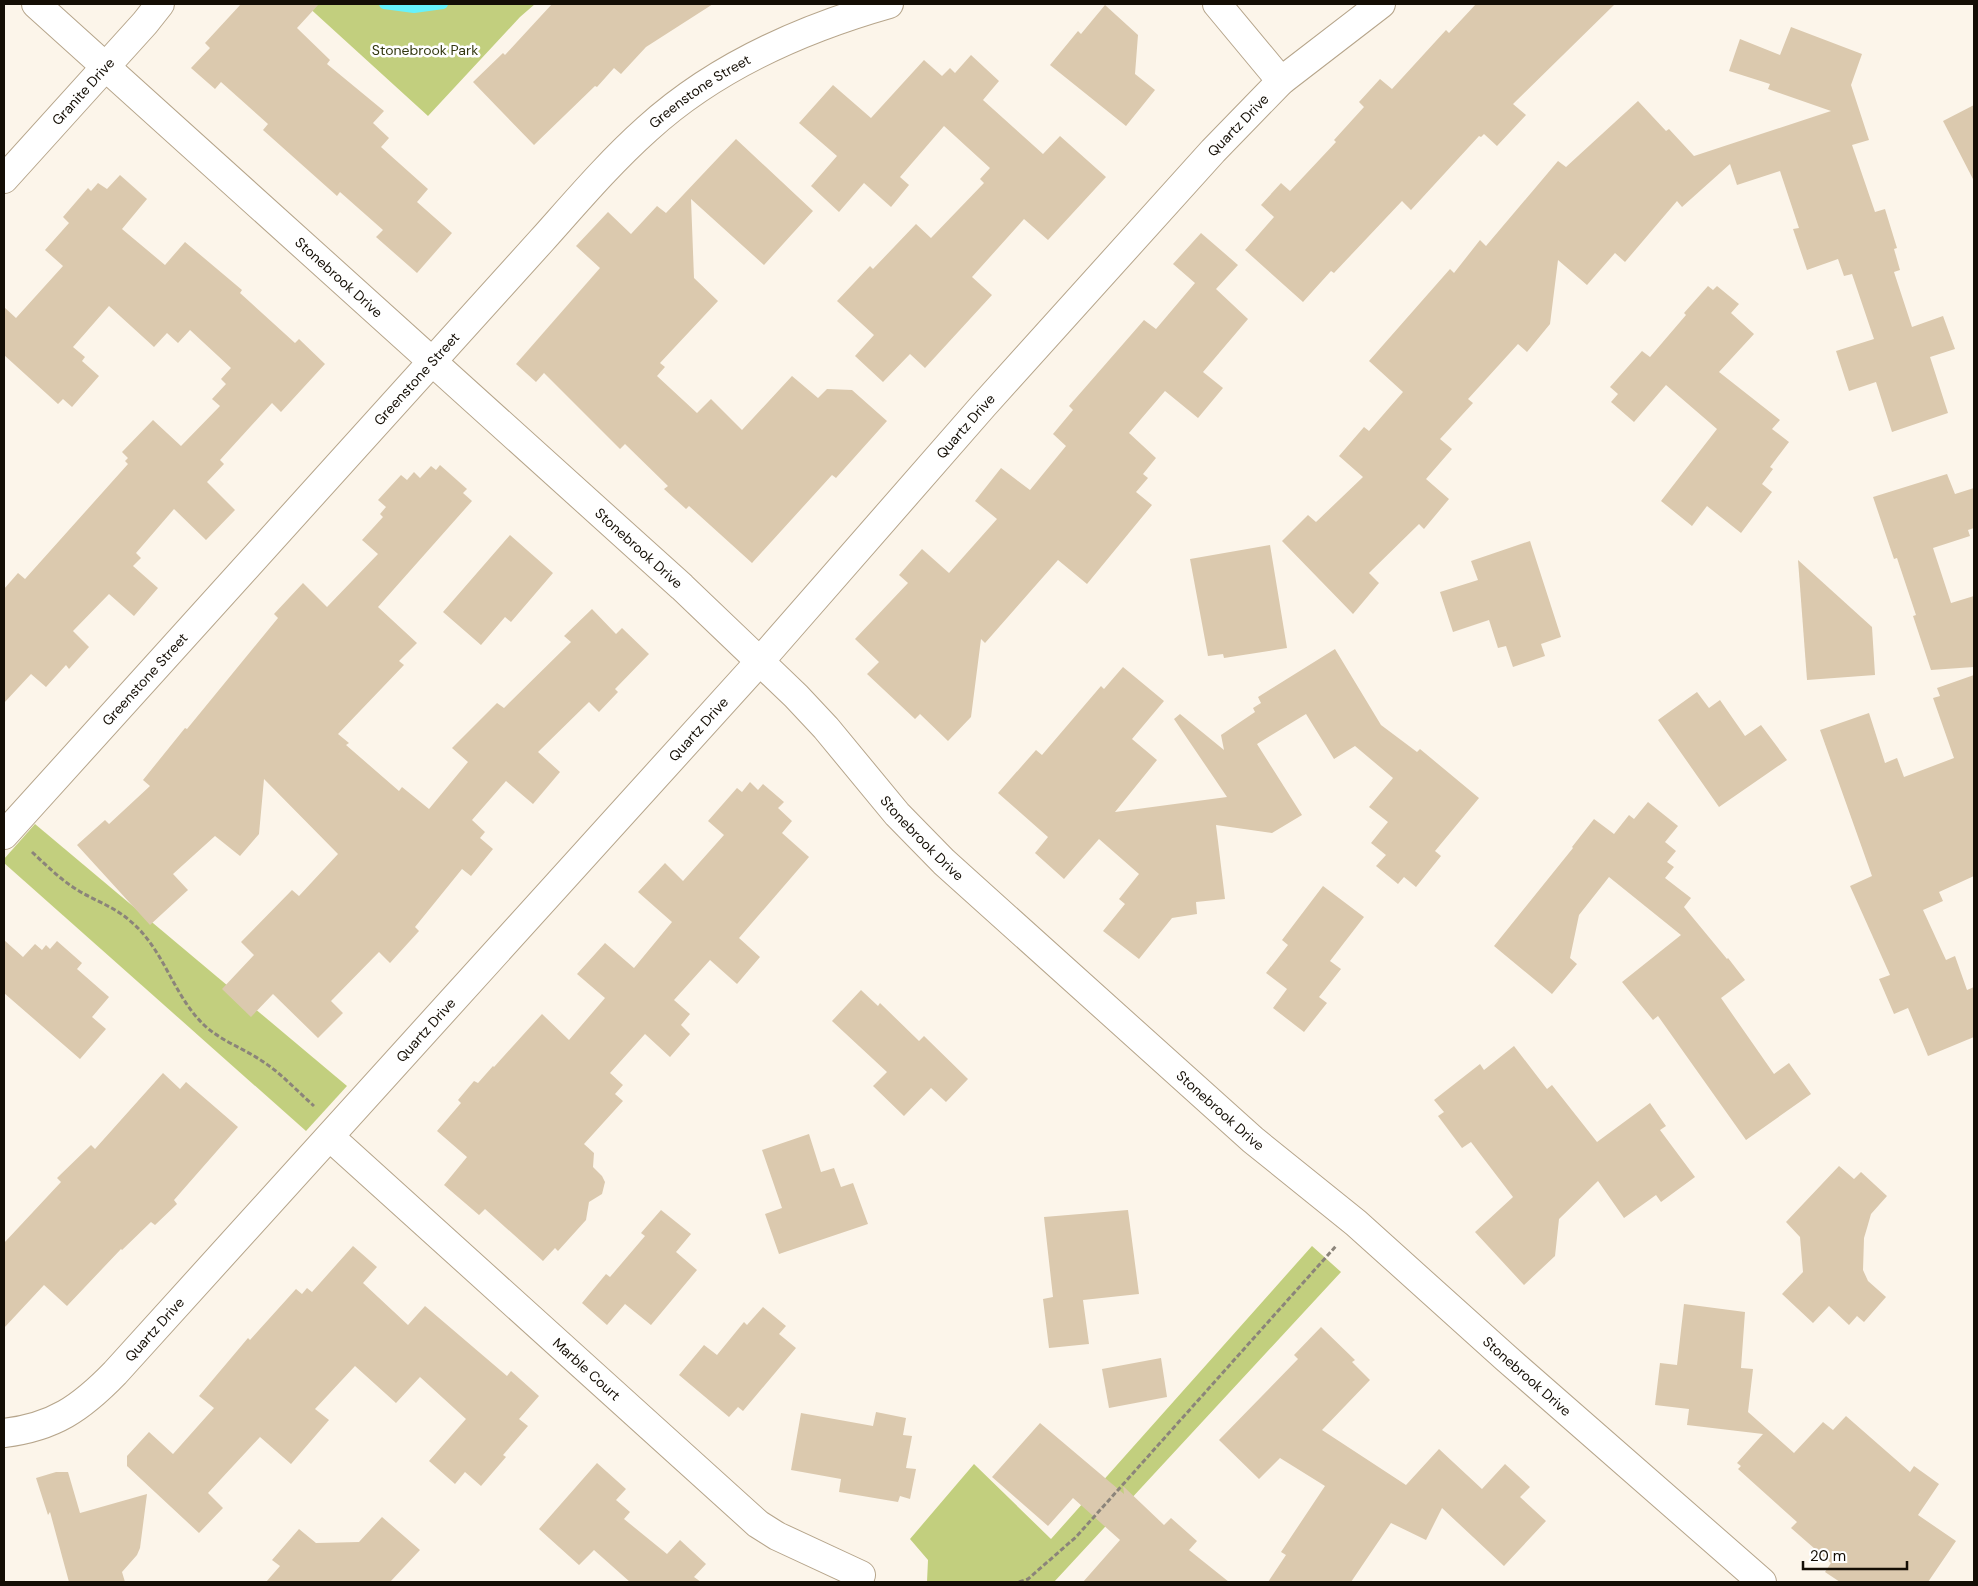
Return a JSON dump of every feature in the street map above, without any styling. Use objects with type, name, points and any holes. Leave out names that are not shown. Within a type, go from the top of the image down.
[{"type":"street","name":"Stonebrook Drive","points":[[36,4],[761,660],[826,728],[897,814],[944,862],[1253,1140],[1356,1223],[1506,1358],[1762,1582]]},
{"type":"street","name":"Granite Drive","points":[[4,179],[160,4]]},
{"type":"street","name":"Greenstone Street","points":[[6,833],[610,165],[647,129],[679,102],[727,70],[773,46],[818,26],[889,4]]},
{"type":"street","points":[[1217,4],[1281,81]]},
{"type":"street","name":"Quartz Drive","points":[[4,1433],[48,1423],[72,1411],[94,1394],[122,1366],[761,660],[996,391],[1213,151],[1281,81],[1381,4]]},
{"type":"street","name":"Marble Court","points":[[334,1132],[758,1524],[776,1536],[861,1575]]},
{"type":"path","points":[[6,833],[80,892],[111,907],[129,920],[152,945],[181,996],[204,1025],[218,1036],[261,1060],[274,1070],[334,1132]]},
{"type":"path","points":[[1018,1582],[1028,1579],[1076,1537],[1356,1223]]},
{"type":"green space","name":"Stonebrook Park","points":[[305,4],[535,4],[520,17],[428,116]]},
{"type":"green space","points":[[35,824],[347,1086],[306,1131],[4,863],[4,859]]},
{"type":"green space","points":[[1312,1246],[1341,1272],[1054,1582],[927,1582],[928,1560],[910,1539],[974,1464],[1051,1539]]},
{"type":"building","points":[[241,4],[319,4],[297,28],[330,60],[327,64],[384,111],[373,123],[389,138],[381,147],[428,189],[417,202],[452,233],[417,273],[376,237],[383,230],[340,192],[337,196],[263,130],[268,124],[221,82],[215,89],[191,68],[210,48],[205,43]]},
{"type":"building","points":[[552,4],[713,4],[646,47],[621,74],[614,68],[597,87],[595,86],[534,145],[473,82],[503,53],[505,55]]},
{"type":"building","points":[[1476,4],[1615,4],[1513,104],[1526,115],[1497,146],[1484,134],[1481,137],[1479,136],[1411,210],[1402,201],[1334,273],[1331,271],[1303,302],[1245,250],[1274,217],[1261,205],[1281,183],[1290,191],[1336,142],[1334,140],[1364,107],[1359,102],[1380,79],[1392,89],[1446,30],[1449,33]]},
{"type":"building","points":[[1105,5],[1138,35],[1135,74],[1155,90],[1126,126],[1050,65],[1078,31],[1081,34]]},
{"type":"building","points":[[1791,27],[1862,54],[1851,85],[1869,140],[1852,145],[1875,212],[1885,209],[1897,248],[1894,249],[1900,270],[1894,272],[1912,327],[1943,316],[1955,349],[1930,357],[1948,413],[1892,432],[1876,382],[1849,391],[1836,351],[1874,339],[1852,274],[1844,276],[1838,259],[1807,270],[1793,229],[1799,228],[1780,171],[1737,185],[1730,164],[1682,207],[1677,201],[1625,262],[1615,253],[1587,285],[1558,260],[1550,324],[1527,352],[1518,344],[1468,399],[1473,403],[1440,439],[1452,449],[1426,479],[1449,499],[1424,529],[1419,524],[1369,573],[1379,583],[1353,614],[1282,541],[1308,515],[1316,522],[1363,477],[1339,456],[1364,427],[1369,431],[1403,392],[1369,361],[1450,269],[1454,273],[1480,240],[1486,246],[1558,161],[1566,167],[1638,101],[1666,131],[1669,129],[1694,156],[1831,111],[1768,89],[1770,84],[1729,71],[1740,39],[1780,55]]},
{"type":"building","points":[[971,55],[999,81],[983,100],[1043,154],[1060,136],[1106,177],[1048,240],[1024,219],[972,277],[992,295],[925,368],[910,354],[883,382],[855,356],[874,335],[837,301],[870,266],[873,269],[916,224],[931,238],[984,183],[980,179],[990,168],[944,126],[900,177],[909,185],[891,207],[864,183],[839,212],[811,186],[837,156],[799,123],[833,85],[871,118],[924,60],[942,76],[950,68],[955,73]]},
{"type":"building","points":[[1974,105],[1974,181],[1943,121]]},
{"type":"building","points":[[736,139],[813,211],[764,265],[691,199],[694,278],[718,301],[660,363],[665,367],[657,376],[697,413],[711,399],[742,430],[792,376],[818,398],[827,389],[852,390],[887,421],[836,478],[832,475],[752,563],[689,506],[686,509],[664,489],[668,486],[625,444],[620,449],[544,373],[536,382],[516,364],[600,268],[576,246],[608,212],[631,234],[657,206],[666,213]]},
{"type":"building","points":[[120,175],[147,199],[122,229],[165,265],[185,242],[242,290],[240,293],[295,343],[299,339],[325,364],[281,412],[272,403],[220,460],[224,464],[207,482],[235,510],[206,540],[174,509],[136,553],[141,558],[133,566],[158,588],[134,616],[109,594],[73,631],[89,647],[69,669],[66,665],[46,687],[31,674],[4,703],[4,589],[18,573],[25,579],[128,464],[125,461],[128,458],[122,452],[153,420],[181,446],[220,406],[212,399],[226,384],[221,379],[231,368],[190,330],[178,343],[167,333],[154,347],[109,306],[73,347],[85,357],[82,361],[99,376],[72,407],[63,399],[58,404],[4,355],[4,307],[16,318],[63,266],[45,250],[69,223],[63,217],[88,188],[91,191],[98,183],[107,189]]},
{"type":"building","points":[[1201,233],[1238,265],[1216,289],[1248,319],[1203,372],[1223,388],[1198,418],[1165,391],[1129,433],[1156,458],[1143,474],[1148,478],[1136,492],[1152,505],[1087,584],[1058,560],[985,643],[981,639],[971,717],[948,741],[920,714],[915,719],[867,674],[879,662],[855,639],[908,583],[899,575],[922,549],[949,573],[997,519],[975,501],[1001,468],[1030,490],[1066,446],[1053,434],[1073,410],[1069,406],[1144,320],[1156,329],[1195,283],[1173,264]]},
{"type":"building","points":[[1708,286],[1713,290],[1717,286],[1739,304],[1731,313],[1754,334],[1719,372],[1780,420],[1772,429],[1789,442],[1770,467],[1773,469],[1762,484],[1772,492],[1741,533],[1707,506],[1692,526],[1661,501],[1717,429],[1666,385],[1634,422],[1611,402],[1618,394],[1610,387],[1642,351],[1650,357],[1686,315],[1684,313]]},
{"type":"building","points":[[440,465],[467,489],[463,493],[472,501],[378,607],[417,643],[399,661],[404,665],[338,734],[349,743],[346,745],[399,791],[402,787],[429,809],[468,762],[452,748],[497,703],[504,708],[571,642],[564,636],[592,609],[616,634],[622,628],[649,654],[615,689],[618,692],[599,712],[589,702],[538,752],[560,772],[533,804],[506,781],[472,820],[485,832],[480,838],[493,849],[471,876],[462,869],[415,927],[419,931],[390,963],[379,952],[331,1001],[343,1013],[318,1038],[273,994],[251,1017],[222,989],[254,955],[241,942],[292,890],[299,896],[338,854],[264,779],[259,834],[240,856],[215,836],[173,874],[188,890],[150,925],[77,845],[105,820],[109,824],[150,786],[143,780],[278,618],[274,614],[303,583],[327,607],[378,554],[362,540],[383,517],[380,514],[386,507],[378,500],[401,475],[407,480],[414,472],[420,478],[431,466],[436,470]]},
{"type":"building","points":[[1947,474],[1955,494],[1974,488],[1974,528],[1968,530],[1970,536],[1933,548],[1951,603],[1974,596],[1974,667],[1931,670],[1913,616],[1916,615],[1897,558],[1894,559],[1873,497]]},
{"type":"building","points":[[510,535],[553,573],[511,622],[505,617],[481,645],[443,612]]},
{"type":"building","points":[[1530,541],[1561,637],[1541,644],[1545,656],[1513,667],[1506,646],[1498,648],[1489,620],[1453,632],[1440,592],[1478,580],[1471,561]]},
{"type":"building","points":[[1270,545],[1287,648],[1224,658],[1223,654],[1208,656],[1190,559]]},
{"type":"building","points":[[1798,560],[1872,627],[1875,675],[1807,680]]},
{"type":"building","points":[[1335,649],[1381,725],[1417,752],[1420,749],[1479,798],[1435,851],[1441,856],[1416,887],[1404,877],[1398,884],[1376,866],[1386,855],[1371,843],[1388,822],[1369,807],[1393,778],[1355,746],[1334,759],[1306,714],[1257,744],[1302,815],[1272,833],[1216,825],[1225,899],[1196,902],[1197,914],[1172,918],[1139,959],[1103,931],[1125,904],[1119,899],[1139,874],[1099,839],[1064,879],[1035,853],[1048,837],[998,793],[1036,750],[1042,755],[1101,686],[1104,689],[1123,667],[1164,701],[1132,739],[1157,760],[1115,812],[1227,797],[1174,719],[1180,714],[1224,750],[1221,735],[1255,712],[1253,708],[1261,703],[1258,697]]},
{"type":"building","points":[[1974,675],[1974,876],[1939,892],[1943,901],[1923,910],[1946,960],[1955,956],[1967,990],[1974,987],[1974,1037],[1928,1056],[1908,1008],[1894,1014],[1879,979],[1890,975],[1850,886],[1872,876],[1820,730],[1869,713],[1885,763],[1897,758],[1904,777],[1954,758],[1933,698],[1940,696],[1937,688]]},
{"type":"building","points":[[1697,692],[1709,708],[1720,700],[1745,736],[1761,725],[1787,760],[1719,807],[1658,720]]},
{"type":"building","points":[[750,782],[758,790],[763,784],[784,802],[778,808],[792,821],[782,833],[809,857],[739,938],[760,957],[737,984],[710,960],[674,1000],[690,1014],[681,1025],[690,1034],[670,1057],[645,1034],[610,1073],[623,1085],[615,1094],[623,1101],[584,1144],[594,1153],[593,1167],[605,1182],[602,1194],[589,1202],[586,1220],[558,1251],[555,1248],[543,1261],[485,1209],[479,1215],[444,1185],[467,1157],[437,1131],[461,1103],[458,1100],[474,1081],[478,1083],[542,1014],[569,1040],[605,998],[577,974],[605,943],[634,968],[672,922],[638,892],[665,863],[683,881],[724,835],[708,821],[737,788],[742,792]]},
{"type":"building","points":[[1648,802],[1678,826],[1665,842],[1676,851],[1667,862],[1674,867],[1665,878],[1691,898],[1684,907],[1745,980],[1721,998],[1774,1074],[1789,1063],[1811,1094],[1746,1140],[1658,1016],[1653,1020],[1622,982],[1681,935],[1609,877],[1579,915],[1570,958],[1577,964],[1552,994],[1494,946],[1594,819],[1614,834],[1629,815],[1634,819]]},
{"type":"building","points":[[1323,886],[1364,917],[1330,961],[1341,969],[1319,997],[1327,1003],[1304,1032],[1273,1008],[1287,989],[1266,973],[1288,945],[1282,940]]},
{"type":"building","points":[[4,940],[23,957],[35,944],[42,950],[46,945],[50,949],[57,941],[82,963],[77,969],[109,997],[92,1017],[106,1029],[80,1059],[4,993]]},
{"type":"building","points":[[861,990],[878,1006],[880,1003],[919,1041],[924,1036],[968,1079],[946,1102],[931,1088],[904,1116],[873,1086],[887,1072],[832,1021]]},
{"type":"building","points":[[1514,1046],[1547,1089],[1552,1085],[1597,1142],[1650,1103],[1666,1126],[1660,1130],[1695,1177],[1661,1202],[1656,1195],[1624,1218],[1598,1181],[1559,1219],[1555,1256],[1524,1285],[1475,1232],[1513,1197],[1471,1142],[1462,1148],[1438,1116],[1444,1112],[1434,1100],[1480,1064],[1484,1070]]},
{"type":"building","points":[[163,1073],[180,1089],[186,1082],[238,1127],[174,1200],[177,1204],[155,1225],[151,1222],[121,1249],[67,1306],[44,1285],[4,1328],[4,1243],[61,1182],[57,1178],[91,1145],[95,1149]]},
{"type":"building","points":[[809,1134],[821,1172],[834,1168],[841,1187],[853,1183],[868,1224],[779,1254],[765,1214],[782,1208],[762,1150]]},
{"type":"building","points":[[1839,1166],[1854,1179],[1861,1172],[1887,1196],[1871,1214],[1864,1238],[1863,1270],[1868,1281],[1886,1297],[1864,1322],[1857,1316],[1849,1325],[1829,1306],[1813,1323],[1782,1294],[1803,1272],[1800,1237],[1786,1222]]},
{"type":"building","points":[[661,1210],[691,1234],[676,1252],[697,1270],[651,1325],[625,1304],[607,1325],[582,1303],[606,1274],[610,1277],[645,1236],[641,1233]]},
{"type":"building","points":[[1128,1210],[1139,1294],[1083,1300],[1089,1344],[1049,1348],[1043,1299],[1053,1297],[1044,1217]]},
{"type":"building","points":[[353,1246],[377,1267],[363,1283],[408,1325],[425,1306],[507,1376],[511,1371],[539,1396],[519,1419],[528,1426],[503,1455],[506,1457],[481,1486],[465,1472],[455,1484],[429,1461],[466,1419],[420,1377],[396,1403],[355,1366],[315,1409],[329,1420],[291,1464],[260,1437],[208,1493],[223,1508],[199,1533],[127,1466],[127,1456],[149,1432],[173,1454],[214,1408],[199,1396],[248,1338],[250,1340],[296,1289],[302,1294],[307,1288],[312,1292]]},
{"type":"building","points":[[1684,1304],[1745,1312],[1741,1368],[1753,1369],[1748,1412],[1794,1453],[1823,1422],[1833,1430],[1846,1416],[1910,1472],[1914,1466],[1939,1484],[1918,1515],[1956,1541],[1928,1582],[1840,1582],[1825,1572],[1831,1563],[1791,1528],[1797,1522],[1738,1469],[1741,1466],[1737,1463],[1763,1434],[1687,1425],[1689,1409],[1655,1405],[1660,1363],[1677,1365]]},
{"type":"building","points":[[763,1307],[786,1326],[779,1334],[796,1348],[743,1411],[738,1407],[729,1417],[679,1375],[704,1345],[717,1355],[744,1322],[747,1325]]},
{"type":"building","points":[[1321,1327],[1355,1360],[1352,1362],[1370,1380],[1322,1430],[1406,1485],[1439,1449],[1482,1489],[1505,1464],[1530,1487],[1520,1497],[1546,1521],[1504,1566],[1442,1508],[1426,1540],[1391,1523],[1351,1582],[1268,1582],[1286,1555],[1281,1552],[1325,1486],[1280,1458],[1259,1479],[1219,1440],[1298,1359],[1294,1355]]},
{"type":"building","points":[[1161,1358],[1167,1397],[1109,1408],[1102,1369]]},
{"type":"building","points":[[876,1412],[906,1418],[903,1435],[912,1436],[906,1468],[916,1469],[910,1499],[900,1496],[898,1502],[839,1492],[841,1479],[791,1470],[801,1413],[873,1426]]},
{"type":"building","points":[[1040,1423],[1124,1494],[1123,1486],[1164,1525],[1171,1518],[1197,1541],[1189,1550],[1229,1582],[1083,1582],[1120,1540],[1073,1498],[1048,1526],[992,1477]]},
{"type":"building","points":[[597,1463],[626,1489],[616,1500],[630,1512],[624,1519],[667,1554],[680,1540],[706,1564],[694,1577],[701,1582],[630,1582],[594,1550],[579,1565],[539,1529]]},
{"type":"building","points":[[56,1472],[68,1472],[80,1513],[147,1494],[140,1548],[137,1555],[122,1572],[125,1582],[69,1582],[50,1512],[48,1515],[36,1478]]},
{"type":"building","points":[[382,1517],[420,1550],[390,1582],[266,1582],[280,1566],[272,1560],[299,1529],[316,1543],[359,1542]]},
{"type":"waterway","points":[[384,4],[414,8],[443,4]]}]
